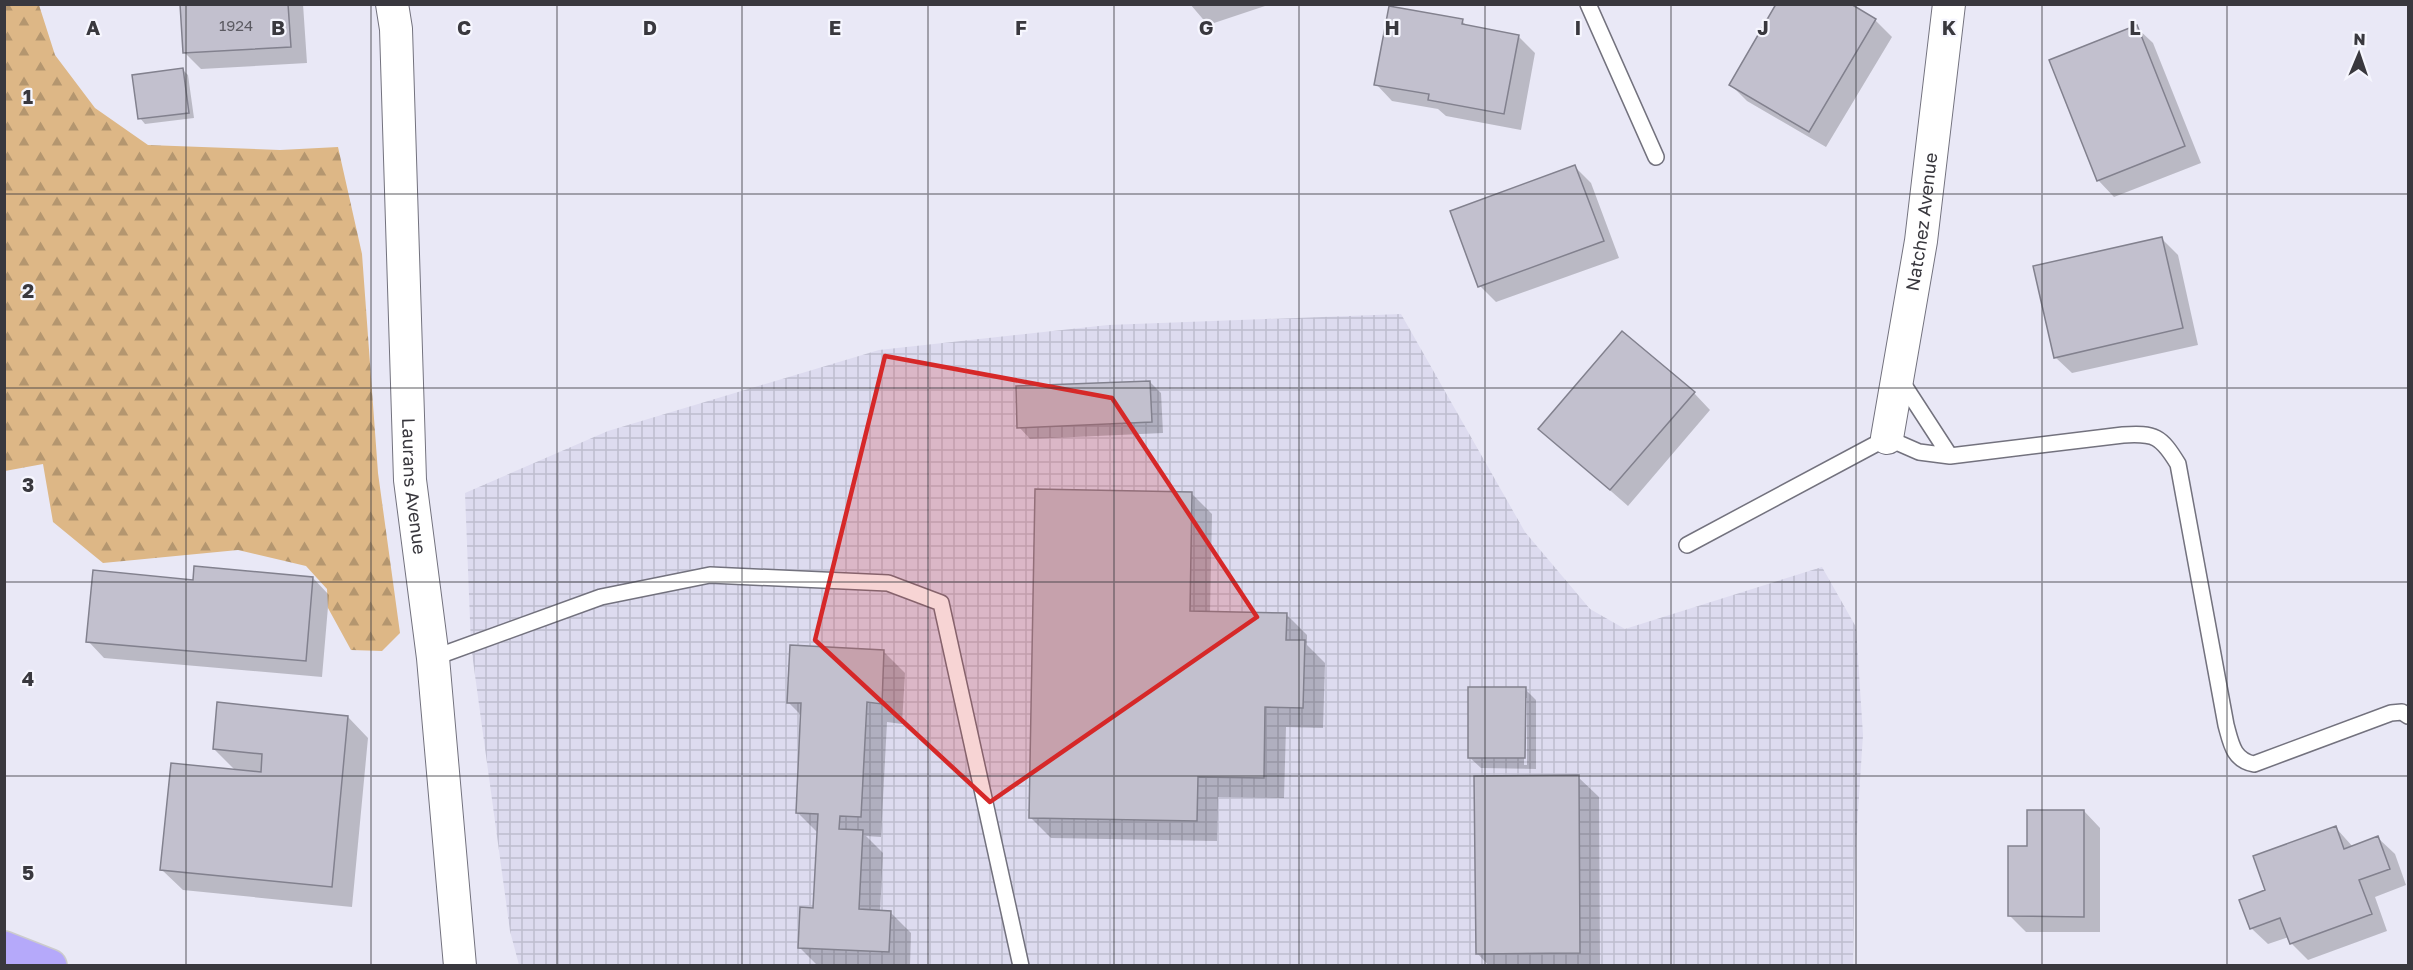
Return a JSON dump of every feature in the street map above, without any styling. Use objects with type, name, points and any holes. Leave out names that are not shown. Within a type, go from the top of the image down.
[{"type":"highway","points":[[4,948],[50,966]]},
{"type":"street","name":"Laurans Avenue","points":[[392,4],[396,29],[410,480],[433,658],[460,966]]},
{"type":"street","name":"Natchez Avenue","points":[[1887,438],[1921,241],[1949,4]]},
{"type":"lane","points":[[1588,4],[1656,157]]},
{"type":"lane","points":[[1899,376],[1950,456]]},
{"type":"lane","points":[[1687,545],[1887,438],[1919,452],[1950,456],[2123,435],[2157,436],[2178,464],[2226,725],[2234,753],[2244,762],[2254,764],[2391,713],[2406,711]]},
{"type":"lane","points":[[433,658],[601,597],[710,575],[888,583],[942,603],[1021,966]]},
{"type":"highlighted area","points":[[885,356],[1112,398],[1257,617],[990,802],[815,640]]},
{"type":"shaded area","points":[[1401,314],[1525,532],[1590,609],[1625,629],[1822,567],[1856,627],[1863,735],[1855,858],[1853,965],[519,965],[510,931],[471,646],[465,493],[608,431],[879,350],[1108,325]]},
{"type":"green space","points":[[5,4],[39,5],[55,55],[95,108],[148,145],[280,150],[338,147],[362,254],[378,473],[400,633],[382,651],[351,650],[328,608],[327,589],[306,566],[238,550],[103,563],[53,522],[43,464],[5,471]]},
{"type":"building","points":[[180,4],[288,4],[291,47],[183,53]]},
{"type":"building","points":[[1776,4],[1851,4],[1876,19],[1809,132],[1729,85]]},
{"type":"building","points":[[1389,6],[1463,19],[1462,24],[1519,35],[1504,114],[1428,100],[1429,94],[1374,85]]},
{"type":"building","points":[[2137,25],[2185,146],[2097,181],[2049,60]]},
{"type":"building","points":[[183,68],[189,113],[138,119],[132,75]]},
{"type":"building","points":[[1575,165],[1604,241],[1478,287],[1450,211]]},
{"type":"building","points":[[2162,237],[2183,328],[2054,358],[2033,266]]},
{"type":"building","points":[[1622,331],[1695,392],[1610,490],[1538,429]]},
{"type":"building","points":[[1150,381],[1152,422],[1017,428],[1016,386]]},
{"type":"building","points":[[1035,489],[1192,492],[1190,611],[1287,613],[1286,640],[1305,640],[1303,708],[1265,707],[1264,778],[1198,777],[1197,821],[1029,818]]},
{"type":"building","points":[[194,566],[313,577],[306,661],[86,642],[93,570],[193,580]]},
{"type":"building","points":[[790,645],[884,650],[882,704],[867,702],[861,817],[840,816],[839,829],[863,830],[859,909],[891,911],[889,952],[798,948],[800,907],[813,908],[818,814],[796,813],[801,703],[787,703]]},
{"type":"building","points":[[1468,687],[1526,687],[1525,758],[1468,758]]},
{"type":"building","points":[[217,702],[348,716],[332,887],[160,870],[171,763],[261,772],[262,754],[213,749]]},
{"type":"building","points":[[1579,775],[1580,953],[1476,954],[1474,776]]},
{"type":"building","points":[[2027,810],[2084,810],[2084,917],[2008,916],[2008,846],[2027,846]]},
{"type":"building","points":[[2336,826],[2344,849],[2378,836],[2390,869],[2359,880],[2372,914],[2290,944],[2280,918],[2250,929],[2239,900],[2265,890],[2253,856]]}]
